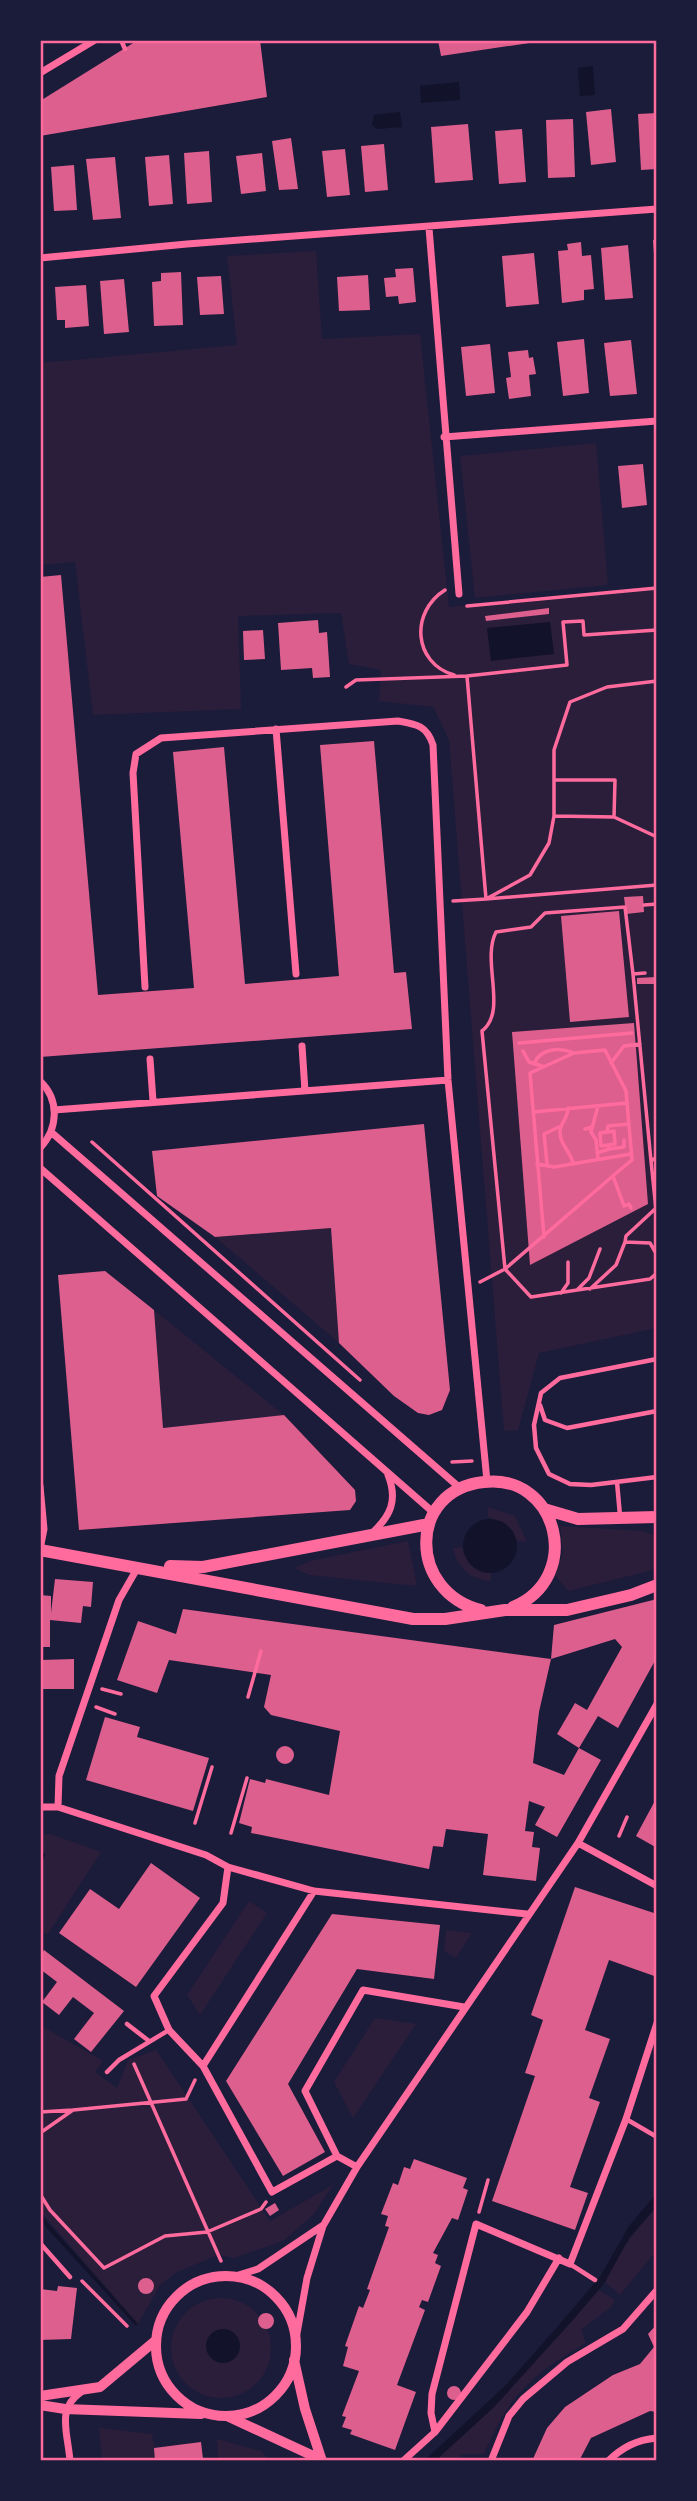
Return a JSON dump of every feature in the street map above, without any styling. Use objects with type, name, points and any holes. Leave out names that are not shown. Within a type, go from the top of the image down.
[{"type":"main road","points":[[485,1611],[457,1601],[435,1581],[427,1563],[425,1543],[431,1518],[446,1499],[460,1488],[487,1481],[509,1483],[529,1493],[544,1509],[555,1539],[552,1570],[533,1595],[505,1610]]},
{"type":"main road","points":[[544,1509],[578,1519],[657,1517]]},
{"type":"main road","points":[[138,1566],[203,1567],[370,1535],[431,1518]]},
{"type":"main road","points":[[40,1550],[413,1619],[444,1619],[485,1611],[567,1610],[631,1595],[657,1585]]},
{"type":"street","points":[[40,73],[95,40]]},
{"type":"street","points":[[40,258],[187,244],[657,209]]},
{"type":"street","points":[[429,228],[458,590]]},
{"type":"street","points":[[444,437],[657,421]]},
{"type":"street","points":[[145,987],[132,773],[136,754],[161,738],[276,729],[398,721],[418,724],[429,732],[433,745],[448,1080],[487,1481]]},
{"type":"street","points":[[276,729],[296,974]]},
{"type":"street","points":[[302,1046],[305,1091]]},
{"type":"street","points":[[150,1059],[153,1101]]},
{"type":"street","points":[[54,1110],[448,1080]]},
{"type":"street","points":[[40,1081],[51,1096],[54,1110],[51,1132],[40,1148]]},
{"type":"street","points":[[51,1132],[460,1488]]},
{"type":"street","points":[[40,1168],[387,1471],[431,1518]]},
{"type":"street","points":[[370,1535],[384,1522],[393,1507],[394,1489],[387,1471]]},
{"type":"street","points":[[40,1486],[44,1529],[40,1550]]},
{"type":"street","points":[[58,1807],[59,1776],[119,1600],[138,1566]]},
{"type":"street","points":[[322,2460],[305,2409],[295,2360],[307,2278],[323,2226],[357,2167],[527,1914],[578,1843],[657,1704]]},
{"type":"street","points":[[40,1807],[58,1807],[206,1855],[228,1867],[314,1891],[527,1914]]},
{"type":"street","points":[[578,1843],[657,1886]]},
{"type":"street","points":[[228,1867],[223,1903],[154,1996],[169,2030],[203,2066],[272,2192],[337,2156]]},
{"type":"street","points":[[203,2066],[314,1891]]},
{"type":"street","points":[[357,2167],[337,2156],[306,2091],[363,1990],[464,2007]]},
{"type":"street","points":[[435,2432],[430,2413],[432,2394],[476,2224],[570,2264],[626,2119],[657,2023]]},
{"type":"street","points":[[232,2277],[258,2269],[323,2226]]},
{"type":"street","points":[[403,2461],[435,2432],[527,2312],[559,2258]]},
{"type":"street","points":[[207,2414],[185,2404],[168,2387],[158,2365],[155,2341],[160,2319],[172,2301],[189,2287],[210,2278],[232,2277],[251,2281],[268,2290],[282,2304],[291,2320],[296,2339]]},
{"type":"street","points":[[491,2461],[509,2416],[523,2399],[567,2362],[623,2329],[657,2290]]},
{"type":"street","points":[[40,2396],[100,2387],[155,2341]]},
{"type":"street","points":[[228,2417],[251,2412],[271,2400],[286,2382],[295,2360]]},
{"type":"street","points":[[70,2461],[65,2409],[68,2401],[82,2391]]},
{"type":"street","points":[[40,2404],[65,2409],[228,2417],[322,2460]]},
{"type":"street","points":[[608,2461],[630,2444],[657,2438]]},
{"type":"lane","points":[[121,40],[125,49]]},
{"type":"lane","points":[[657,1359],[559,1378],[541,1392],[534,1425],[536,1448],[549,1474],[569,1484],[657,1477]]},
{"type":"lane","points":[[539,1404],[545,1420],[567,1428],[657,1410]]},
{"type":"lane","points":[[617,1482],[620,1518]]},
{"type":"lane","points":[[127,2024],[149,2042]]},
{"type":"lane","points":[[107,2072],[119,2060],[169,2030]]},
{"type":"lane","points":[[626,2119],[657,2137]]},
{"type":"lane","points":[[40,2243],[70,2277]]},
{"type":"lane","points":[[570,2264],[595,2280]]},
{"type":"path","points":[[467,676],[438,668],[424,650],[419,628],[423,613],[431,600],[443,591],[458,590],[461,607],[657,588]]},
{"type":"path","points":[[346,687],[356,680],[467,676],[567,665],[562,622],[583,621],[584,635],[657,629]]},
{"type":"path","points":[[467,676],[486,899]]},
{"type":"path","points":[[486,899],[530,875],[548,843],[554,816],[554,750],[570,702],[607,687],[657,681]]},
{"type":"path","points":[[554,780],[615,780],[614,817]]},
{"type":"path","points":[[554,816],[614,817],[657,837]]},
{"type":"path","points":[[440,902],[657,885]]},
{"type":"path","points":[[644,905],[657,904]]},
{"type":"path","points":[[657,1219],[625,907],[545,913],[531,927],[496,932],[489,945],[494,1011],[491,1024],[482,1031],[505,1269],[531,1297],[650,1279],[657,1273]]},
{"type":"path","points":[[633,974],[645,973]]},
{"type":"path","points":[[544,1237],[530,1073],[584,1046],[632,1033]]},
{"type":"path","points":[[468,1287],[505,1269],[544,1237],[628,1166],[631,1153],[626,1091],[605,1050],[584,1046],[519,1043]]},
{"type":"path","points":[[611,1063],[627,1046],[640,1044]]},
{"type":"path","points":[[534,1064],[541,1053],[548,1050],[574,1053]]},
{"type":"path","points":[[523,1051],[528,1055],[529,1062],[544,1066]]},
{"type":"path","points":[[533,1112],[627,1103]]},
{"type":"path","points":[[594,1160],[597,1153],[596,1140],[591,1132],[598,1106]]},
{"type":"path","points":[[547,1164],[544,1134],[561,1126],[568,1116],[568,1108]]},
{"type":"path","points":[[607,1132],[608,1126],[629,1124]]},
{"type":"path","points":[[561,1126],[563,1144],[574,1163]]},
{"type":"path","points":[[585,1129],[592,1127]]},
{"type":"path","points":[[597,1153],[609,1147],[615,1144],[614,1131],[600,1133],[601,1146],[609,1147],[624,1147],[624,1140]]},
{"type":"path","points":[[92,1142],[370,1389]]},
{"type":"path","points":[[537,1164],[554,1167],[631,1153]]},
{"type":"path","points":[[651,1161],[657,1157]]},
{"type":"path","points":[[613,1177],[624,1206],[629,1204],[631,1208]]},
{"type":"path","points":[[590,1289],[616,1265],[626,1236],[655,1209]]},
{"type":"path","points":[[625,1241],[650,1242],[657,1253]]},
{"type":"path","points":[[577,1291],[589,1278],[600,1250]]},
{"type":"path","points":[[561,1293],[568,1283],[568,1262]]},
{"type":"path","points":[[443,1453],[453,1462],[486,1460]]},
{"type":"path","points":[[248,1697],[261,1651]]},
{"type":"path","points":[[100,1688],[121,1694]]},
{"type":"path","points":[[94,1706],[115,1714]]},
{"type":"path","points":[[195,1823],[212,1767]]},
{"type":"path","points":[[231,1833],[247,1778]]},
{"type":"path","points":[[619,1836],[627,1817]]},
{"type":"path","points":[[133,2062],[221,2261]]},
{"type":"path","points":[[40,2112],[186,2099],[203,2066]]},
{"type":"path","points":[[40,2133],[73,2110]]},
{"type":"path","points":[[476,2224],[488,2180]]},
{"type":"path","points":[[40,2194],[50,2210],[104,2267],[165,2236],[207,2232],[261,2209],[272,2192]]},
{"type":"path","points":[[70,2277],[86,2282],[127,2326]]},
{"type":"path","points":[[40,2460],[57,2460]]},
{"type":"shaded area","points":[[593,66],[595,95],[580,96],[578,68]]},
{"type":"shaded area","points":[[459,82],[460,100],[421,103],[420,86]]},
{"type":"shaded area","points":[[400,112],[402,127],[376,129],[372,125],[374,115]]},
{"type":"shaded area","points":[[316,251],[322,339],[420,334],[449,607],[657,586],[657,1328],[539,1353],[518,1430],[504,1431],[449,740],[433,707],[379,701],[381,670],[349,664],[341,613],[238,616],[241,709],[93,715],[75,562],[40,565],[40,363],[237,345],[227,256]]},
{"type":"shaded area","points":[[596,443],[608,585],[475,598],[460,456]]},
{"type":"shaded area","points":[[550,622],[554,654],[491,661],[487,628]]},
{"type":"shaded area","points":[[331,1228],[339,1343],[215,1237]]},
{"type":"shaded area","points":[[154,1310],[284,1415],[163,1428]]},
{"type":"shaded area","points":[[488,1507],[515,1516],[527,1542],[516,1541],[507,1525],[488,1517]]},
{"type":"shaded area","points":[[490,1519],[509,1527],[517,1546],[509,1565],[490,1573],[471,1565],[463,1546],[471,1527]]},
{"type":"shaded area","points":[[560,1526],[643,1531],[657,1536],[657,1569],[568,1591],[554,1574],[563,1554]]},
{"type":"shaded area","points":[[408,1541],[417,1586],[309,1575],[294,1568],[310,1561]]},
{"type":"shaded area","points":[[462,1547],[473,1564],[491,1573],[491,1581],[466,1572],[453,1548]]},
{"type":"shaded area","points":[[51,1834],[101,1852],[48,1934],[40,1931],[40,1835]]},
{"type":"shaded area","points":[[249,1901],[267,1913],[200,2015],[187,1995]]},
{"type":"shaded area","points":[[446,1930],[472,1933],[456,1958],[444,1951]]},
{"type":"shaded area","points":[[375,2018],[416,2024],[353,2118],[334,2082]]},
{"type":"shaded area","points":[[40,2025],[103,2061],[95,2072],[117,2088],[128,2060],[156,2050],[270,2221],[333,2185],[313,2215],[283,2241],[234,2258],[218,2255],[177,2272],[160,2285],[138,2324],[40,2211]]},
{"type":"shaded area","points":[[657,2193],[657,2206],[629,2238],[605,2282],[573,2320],[494,2407],[435,2461],[424,2461],[507,2384],[558,2326],[600,2277],[629,2226]]},
{"type":"shaded area","points":[[657,2207],[657,2250],[620,2295],[605,2282],[628,2242]]},
{"type":"shaded area","points":[[40,2214],[138,2324],[136,2326],[46,2227]]},
{"type":"shaded area","points":[[599,2290],[615,2300],[611,2307],[581,2330],[586,2343],[550,2366],[524,2388],[503,2416],[484,2454],[461,2454],[459,2461],[435,2461],[494,2407]]},
{"type":"shaded area","points":[[221,2298],[240,2302],[256,2313],[267,2329],[271,2348],[267,2367],[256,2383],[240,2394],[221,2398],[202,2394],[186,2383],[175,2367],[171,2348],[175,2329],[186,2313],[202,2302]]},
{"type":"shaded area","points":[[223,2329],[235,2334],[240,2346],[235,2358],[223,2363],[211,2358],[206,2346],[211,2334]]},
{"type":"shaded area","points":[[99,2428],[152,2434],[157,2461],[102,2461]]},
{"type":"shaded area","points":[[217,2439],[261,2451],[271,2461],[212,2461],[218,2458]]},
{"type":"building","points":[[138,40],[260,40],[267,97],[40,136],[40,101]]},
{"type":"building","points":[[438,40],[536,40],[536,42],[441,56]]},
{"type":"building","points":[[611,109],[616,162],[591,165],[586,112]]},
{"type":"building","points":[[657,113],[657,169],[641,170],[638,114]]},
{"type":"building","points":[[573,119],[575,177],[548,178],[546,120]]},
{"type":"building","points":[[468,124],[473,180],[435,183],[431,127]]},
{"type":"building","points":[[522,129],[526,182],[499,184],[495,131]]},
{"type":"building","points":[[291,138],[298,189],[279,190],[272,141]]},
{"type":"building","points":[[384,144],[388,190],[365,192],[361,146]]},
{"type":"building","points":[[345,149],[350,195],[327,197],[322,151]]},
{"type":"building","points":[[209,151],[212,202],[187,204],[184,153]]},
{"type":"building","points":[[262,153],[266,191],[241,194],[236,156]]},
{"type":"building","points":[[169,155],[173,204],[149,206],[145,157]]},
{"type":"building","points":[[115,157],[121,218],[93,220],[86,159]]},
{"type":"building","points":[[74,165],[77,210],[54,211],[51,167]]},
{"type":"building","points":[[657,239],[657,268],[655,268],[653,240]]},
{"type":"building","points":[[581,242],[582,256],[591,255],[594,289],[584,290],[584,300],[562,303],[558,251],[568,250],[567,244]]},
{"type":"building","points":[[628,245],[633,298],[605,300],[601,248]]},
{"type":"building","points":[[534,253],[539,304],[506,307],[502,256]]},
{"type":"building","points":[[413,268],[416,302],[399,304],[398,296],[386,297],[384,278],[396,277],[395,269]]},
{"type":"building","points":[[181,272],[183,325],[154,326],[152,282],[161,281],[161,273]]},
{"type":"building","points":[[368,275],[370,310],[339,311],[337,277]]},
{"type":"building","points":[[221,276],[224,314],[200,315],[197,277]]},
{"type":"building","points":[[124,279],[129,332],[104,334],[100,281]]},
{"type":"building","points":[[86,285],[89,326],[65,328],[65,320],[57,320],[55,287]]},
{"type":"building","points":[[584,339],[589,393],[563,396],[557,342]]},
{"type":"building","points":[[631,340],[637,394],[610,396],[604,343]]},
{"type":"building","points":[[490,344],[495,393],[466,396],[461,347]]},
{"type":"building","points":[[528,350],[529,358],[533,357],[536,374],[529,375],[531,396],[509,399],[506,378],[511,377],[508,352]]},
{"type":"building","points":[[643,464],[647,505],[622,508],[618,466]]},
{"type":"building","points":[[61,575],[98,995],[194,988],[173,752],[224,747],[245,984],[339,976],[320,745],[374,741],[394,973],[406,972],[412,1029],[40,1057],[40,998],[43,998],[40,963],[40,577]]},
{"type":"building","points":[[549,608],[549,614],[486,621],[485,616]]},
{"type":"building","points":[[318,620],[319,633],[327,632],[330,677],[313,678],[312,668],[281,670],[278,623]]},
{"type":"building","points":[[263,630],[265,659],[244,660],[243,631]]},
{"type":"building","points":[[643,896],[644,912],[626,914],[624,897]]},
{"type":"building","points":[[619,911],[629,1017],[570,1022],[561,916]]},
{"type":"building","points":[[656,977],[656,984],[637,984],[637,978]]},
{"type":"building","points":[[634,1023],[648,1204],[530,1265],[512,1032]]},
{"type":"building","points":[[424,1124],[450,1390],[442,1410],[429,1415],[418,1413],[394,1396],[339,1343],[331,1228],[215,1237],[157,1196],[152,1151]]},
{"type":"building","points":[[105,1271],[154,1310],[163,1428],[284,1415],[355,1490],[356,1501],[350,1510],[79,1530],[58,1275]]},
{"type":"building","points":[[55,1579],[93,1582],[91,1607],[83,1606],[81,1623],[50,1620],[50,1647],[40,1647],[40,1595],[51,1596],[51,1613]]},
{"type":"building","points":[[657,1599],[657,1657],[618,1728],[598,1716],[579,1748],[557,1734],[575,1703],[587,1710],[622,1647],[615,1639],[551,1659],[554,1625]]},
{"type":"building","points":[[183,1609],[551,1659],[539,1712],[533,1763],[564,1775],[579,1748],[601,1760],[557,1837],[535,1825],[545,1807],[529,1801],[525,1831],[534,1832],[532,1847],[540,1848],[536,1881],[483,1875],[488,1834],[446,1829],[443,1847],[433,1846],[429,1869],[251,1833],[252,1827],[239,1823],[250,1779],[265,1783],[266,1779],[329,1795],[340,1731],[271,1715],[264,1707],[271,1675],[169,1660],[157,1693],[117,1680],[138,1621],[176,1634]]},
{"type":"building","points":[[74,1659],[74,1689],[41,1689],[41,1660]]},
{"type":"building","points":[[105,1717],[140,1727],[137,1737],[209,1758],[193,1811],[86,1780]]},
{"type":"building","points":[[285,1746],[291,1749],[294,1755],[291,1761],[285,1764],[279,1761],[276,1755],[279,1749]]},
{"type":"building","points":[[657,1797],[657,1848],[636,1836]]},
{"type":"building","points":[[151,1863],[200,1898],[136,1987],[59,1933],[90,1889],[119,1909]]},
{"type":"building","points":[[575,1887],[657,1914],[657,1977],[609,1960],[585,2030],[610,2039],[589,2098],[600,2102],[570,2187],[588,2193],[575,2230],[492,2201],[535,2076],[525,2073],[543,2020],[531,2015]]},
{"type":"building","points":[[332,1914],[440,1925],[434,1979],[357,1969],[288,2084],[325,2152],[283,2176],[226,2081]]},
{"type":"building","points":[[44,1950],[124,2011],[91,2052],[74,2039],[94,2013],[73,1997],[59,2015],[42,2002],[57,1982],[40,1969],[40,1955]]},
{"type":"building","points":[[414,2159],[467,2178],[463,2188],[468,2190],[458,2220],[452,2218],[433,2253],[438,2255],[435,2263],[441,2266],[428,2302],[422,2300],[419,2307],[425,2310],[397,2385],[416,2392],[395,2450],[350,2434],[352,2430],[342,2427],[346,2417],[342,2416],[359,2371],[343,2366],[348,2347],[345,2346],[359,2306],[363,2308],[370,2290],[367,2289],[389,2227],[385,2226],[388,2216],[381,2214],[393,2183],[398,2185],[404,2167],[410,2169]]},
{"type":"building","points":[[275,2203],[279,2210],[270,2216],[265,2209]]},
{"type":"building","points":[[146,2278],[154,2286],[146,2294],[138,2286]]},
{"type":"building","points":[[58,2286],[77,2288],[71,2339],[40,2340],[40,2289],[57,2291]]},
{"type":"building","points":[[266,2313],[274,2321],[266,2329],[258,2321]]},
{"type":"building","points":[[657,2324],[657,2412],[650,2411],[591,2438],[579,2461],[532,2461],[547,2428],[565,2407],[613,2375],[640,2364],[654,2347],[648,2334]]},
{"type":"building","points":[[451,2386],[457,2386],[461,2393],[457,2400],[451,2400],[447,2396],[447,2390]]},
{"type":"building","points":[[201,2442],[203,2459],[155,2461],[154,2448]]},
{"type":"waterway","points":[[40,1860],[42,1855]]}]
